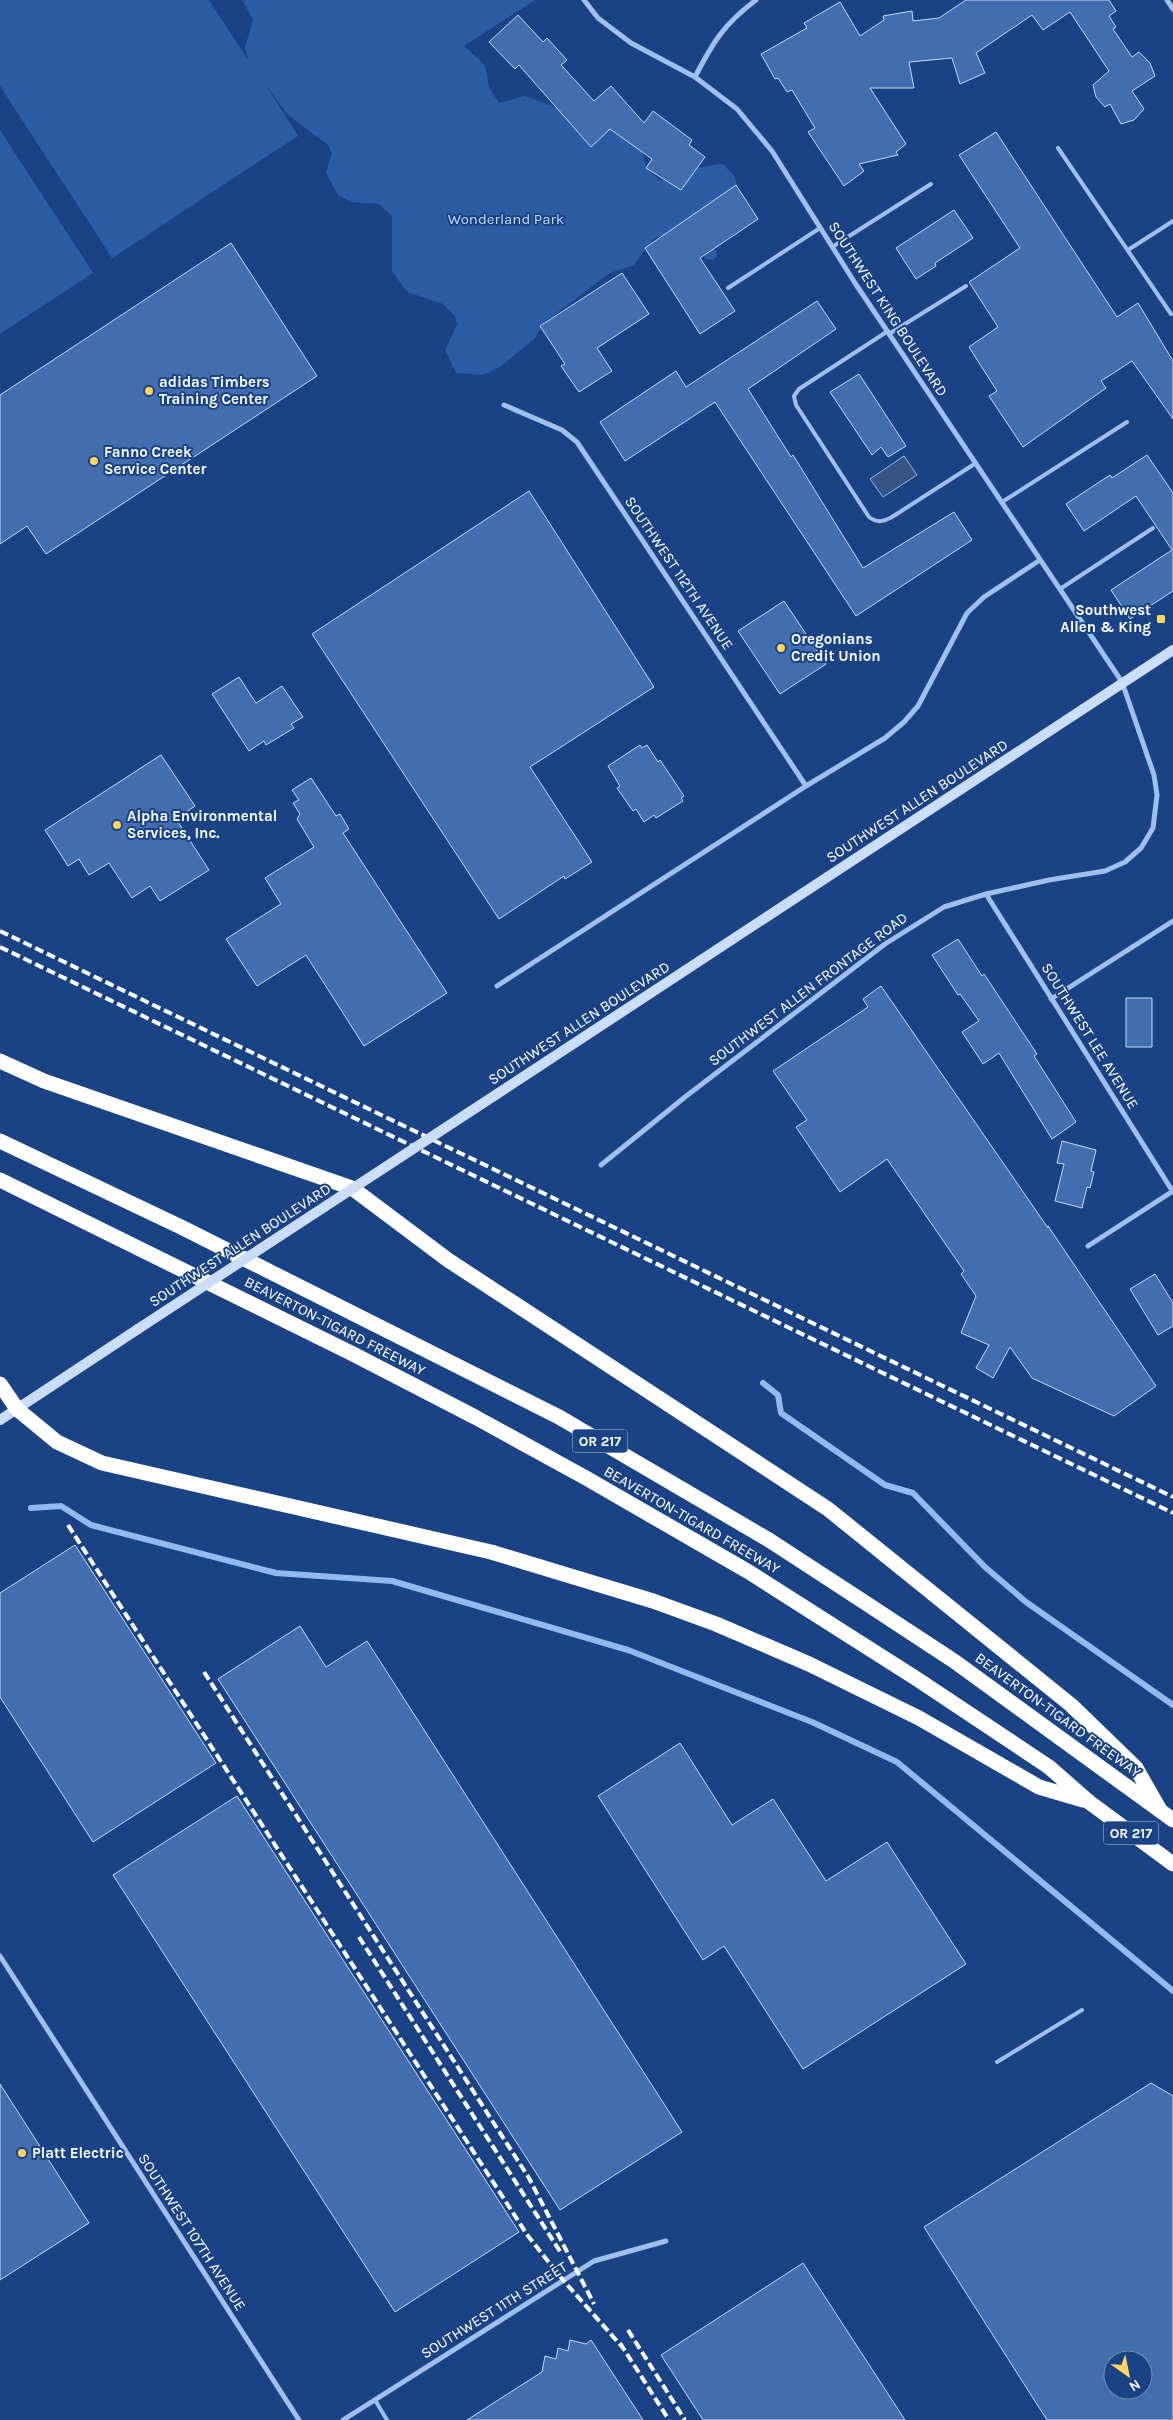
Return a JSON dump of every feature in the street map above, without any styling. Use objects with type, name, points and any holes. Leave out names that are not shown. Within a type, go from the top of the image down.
[{"type":"highway","points":[[0,1060],[44,1081],[352,1188],[448,1260],[828,1509],[1071,1705],[1136,1768],[1160,1810]]},
{"type":"highway","name":"BEAVERTON-TIGARD FREEWAY","points":[[0,1140],[198,1236],[559,1417],[769,1540],[954,1661],[1173,1820]]},
{"type":"highway","name":"BEAVERTON-TIGARD FREEWAY","points":[[0,1180],[353,1354],[586,1478],[749,1572],[917,1679],[1049,1767],[1089,1802],[1173,1864]]},
{"type":"highway","points":[[0,1384],[17,1409],[57,1442],[102,1463],[492,1552],[654,1601],[716,1624],[809,1664],[919,1718],[1039,1787],[1089,1802]]},
{"type":"main road","name":"SOUTHWEST ALLEN BOULEVARD","points":[[0,1420],[1173,650]]},
{"type":"street","name":"SOUTHWEST KING BOULEVARD","points":[[584,0],[598,18],[631,43],[695,77],[737,109],[772,151],[888,332],[1122,682]]},
{"type":"street","points":[[695,77],[716,37],[742,10],[756,0]]},
{"type":"street","points":[[1167,0],[1173,9]]},
{"type":"street","name":"SOUTHWEST 112TH AVENUE","points":[[504,405],[562,430],[577,442],[806,786]]},
{"type":"street","points":[[497,986],[806,786],[885,738],[904,722],[918,706],[967,613],[984,597],[1040,560]]},
{"type":"street","name":"SOUTHWEST ALLEN FRONTAGE ROAD","points":[[601,1165],[685,1097],[885,944],[944,907],[986,894],[1105,871],[1125,862],[1141,848],[1153,828],[1157,795],[1154,775],[1122,682]]},
{"type":"street","name":"SOUTHWEST LEE AVENUE","points":[[986,894],[1173,1191]]},
{"type":"street","points":[[1051,1000],[1173,921]]},
{"type":"street","points":[[1088,1246],[1173,1191]]},
{"type":"street","name":"SOUTHWEST 107TH AVENUE","points":[[0,1956],[299,2420]]},
{"type":"street","name":"SOUTHWEST 11TH STREET","points":[[343,2420],[594,2261],[666,2241]]},
{"type":"lane","points":[[1058,148],[1171,314]]},
{"type":"lane","points":[[832,247],[931,184]]},
{"type":"lane","points":[[1128,250],[1173,221]]},
{"type":"lane","points":[[728,288],[820,228]]},
{"type":"lane","points":[[966,286],[888,332],[799,389],[794,396],[796,405],[869,516],[875,521],[883,522],[892,517],[976,463]]},
{"type":"lane","points":[[1002,502],[1127,422]]},
{"type":"lane","points":[[1060,590],[1153,528]]},
{"type":"lane","points":[[998,2062],[1082,2010]]},
{"type":"lane","points":[[375,2400],[387,2420]]},
{"type":"green space","name":"Wonderland Park","points":[[0,0],[209,0],[249,61],[245,48],[253,19],[242,0],[535,0],[464,46],[485,65],[489,87],[499,103],[525,96],[555,107],[585,108],[637,126],[646,168],[659,180],[681,180],[696,168],[723,164],[735,177],[739,194],[715,248],[717,256],[713,260],[706,259],[680,238],[666,235],[654,238],[634,265],[610,273],[545,322],[534,339],[500,367],[483,375],[456,373],[445,350],[457,325],[455,316],[443,304],[407,292],[392,271],[392,216],[379,204],[351,202],[338,195],[326,173],[332,153],[328,145],[287,114],[264,82],[298,136],[112,258],[0,86]]},
{"type":"green space","points":[[0,130],[93,273],[0,334]]},
{"type":"shaded area","points":[[904,456],[917,475],[883,497],[870,479]]},
{"type":"building","points":[[966,0],[1109,0],[1116,11],[1109,16],[1116,27],[1113,29],[1132,57],[1139,52],[1150,63],[1155,76],[1132,91],[1144,109],[1134,120],[1121,124],[1110,104],[1105,107],[1096,97],[1093,85],[1109,71],[1070,12],[1043,30],[1032,15],[976,53],[985,73],[960,84],[952,58],[909,62],[914,88],[870,88],[906,144],[896,152],[898,155],[859,164],[864,171],[844,186],[808,132],[815,128],[792,90],[787,92],[778,78],[775,79],[761,54],[807,28],[804,23],[840,2],[860,36],[884,20],[883,16],[912,11],[913,21],[939,18]]},
{"type":"building","points":[[518,15],[543,42],[547,38],[567,60],[561,65],[594,101],[611,86],[644,123],[653,111],[692,140],[689,145],[705,157],[681,190],[646,168],[652,159],[610,129],[591,147],[519,65],[515,69],[489,42]]},
{"type":"building","points":[[996,132],[1117,317],[1138,303],[1173,361],[1173,419],[1132,361],[1101,381],[1106,388],[1023,447],[989,396],[997,391],[969,347],[998,327],[969,282],[1020,248],[959,155]]},
{"type":"building","points":[[736,185],[758,219],[700,258],[735,311],[700,334],[645,248]]},
{"type":"building","points":[[954,210],[973,238],[935,263],[936,266],[916,279],[896,248]]},
{"type":"building","name":"Fanno Creek Service Center","points":[[231,243],[317,376],[46,554],[27,526],[0,544],[0,395]]},
{"type":"building","points":[[622,273],[649,314],[597,348],[612,371],[579,392],[561,366],[565,364],[540,326]]},
{"type":"building","points":[[817,301],[836,329],[748,389],[791,457],[793,455],[863,568],[954,512],[972,540],[856,616],[715,402],[625,461],[600,422],[676,371],[686,387]]},
{"type":"building","points":[[859,374],[906,446],[888,457],[881,447],[872,455],[830,392]]},
{"type":"building","points":[[1147,455],[1173,493],[1173,591],[1130,619],[1111,590],[1172,550],[1136,496],[1084,531],[1066,504],[1110,475],[1112,478]]},
{"type":"building","points":[[529,491],[654,687],[530,767],[592,862],[565,879],[564,876],[499,919],[312,634]]},
{"type":"building","points":[[784,601],[826,664],[780,694],[738,631]]},
{"type":"building","points":[[239,677],[256,703],[282,686],[303,717],[291,724],[294,728],[266,745],[264,741],[249,751],[212,694]]},
{"type":"building","points":[[640,745],[642,748],[647,745],[658,762],[660,760],[684,796],[681,798],[683,801],[656,818],[654,815],[644,822],[636,809],[633,811],[617,788],[620,786],[608,766]]},
{"type":"building","name":"Alpha Environmental Services, Inc.","points":[[161,755],[195,806],[176,819],[209,870],[160,901],[150,886],[132,898],[109,863],[89,875],[79,859],[68,866],[45,830]]},
{"type":"building","points":[[311,778],[336,816],[340,814],[349,829],[343,833],[447,993],[364,1046],[306,955],[257,986],[226,939],[281,904],[265,878],[314,847],[297,819],[300,814],[293,803],[299,800],[292,790]]},
{"type":"building","points":[[958,939],[982,976],[984,974],[1037,1054],[1034,1056],[1076,1122],[1052,1139],[999,1053],[983,1064],[962,1032],[979,1021],[960,994],[958,995],[932,955]]},
{"type":"building","points":[[881,986],[1048,1228],[1048,1226],[1156,1386],[1114,1416],[1032,1378],[1010,1347],[993,1378],[976,1368],[989,1345],[961,1333],[976,1296],[961,1274],[964,1271],[887,1159],[840,1192],[796,1127],[807,1120],[773,1071],[868,1007],[863,999]]},
{"type":"building","points":[[1126,998],[1152,998],[1152,1047],[1126,1047]]},
{"type":"building","points":[[1062,1141],[1096,1150],[1091,1171],[1094,1172],[1090,1188],[1087,1187],[1082,1208],[1055,1201],[1064,1164],[1057,1163]]},
{"type":"building","points":[[1155,1274],[1173,1303],[1173,1326],[1158,1335],[1130,1289]]},
{"type":"building","points":[[75,1545],[216,1763],[93,1842],[0,1697],[0,1593]]},
{"type":"building","points":[[300,1626],[326,1667],[367,1641],[682,2132],[560,2210],[218,1679]]},
{"type":"building","points":[[680,1743],[732,1825],[773,1799],[826,1881],[887,1842],[966,1964],[803,2069],[724,1946],[703,1960],[598,1796]]},
{"type":"building","points":[[237,1796],[519,2232],[395,2312],[113,1875]]},
{"type":"building","points":[[1151,2083],[1173,2096],[1173,2420],[1047,2420],[924,2227]]},
{"type":"building","name":"Platt Electric","points":[[0,2084],[89,2223],[0,2280]]},
{"type":"building","points":[[803,2263],[905,2420],[703,2420],[661,2355]]},
{"type":"building","points":[[570,2340],[586,2344],[591,2340],[643,2420],[467,2420],[542,2372],[545,2356],[556,2359],[558,2348],[568,2351]]},
{"type":"waterway","points":[[763,1383],[778,1395],[781,1413],[885,1485],[913,1493],[985,1567],[1026,1602],[1173,1705]]},
{"type":"waterway","points":[[31,1508],[61,1506],[91,1525],[276,1573],[392,1581],[628,1650],[812,1722],[897,1762],[1173,1991]]},
{"type":"railway","points":[[0,931],[1173,1497]]},
{"type":"railway","points":[[0,947],[1173,1513]]},
{"type":"railway","points":[[68,1525],[528,2236],[563,2280],[624,2349]]},
{"type":"railway","points":[[204,1672],[529,2178],[594,2304]]},
{"type":"railway","points":[[359,1937],[561,2253]]},
{"type":"railway","points":[[628,2330],[685,2420]]},
{"type":"railway","points":[[620,2343],[669,2420]]},
{"type":"place","name":"adidas Timbers Training Center","points":[[149,391]]},
{"type":"place","name":"Fanno Creek Service Center","points":[[94,461]]},
{"type":"place","name":"Southwest Allen & King","points":[[1161,619]]},
{"type":"place","name":"Oregonians Credit Union","points":[[781,648]]},
{"type":"place","name":"Alpha Environmental Services, Inc.","points":[[117,825]]},
{"type":"place","name":"Platt Electric","points":[[22,2153]]}]
